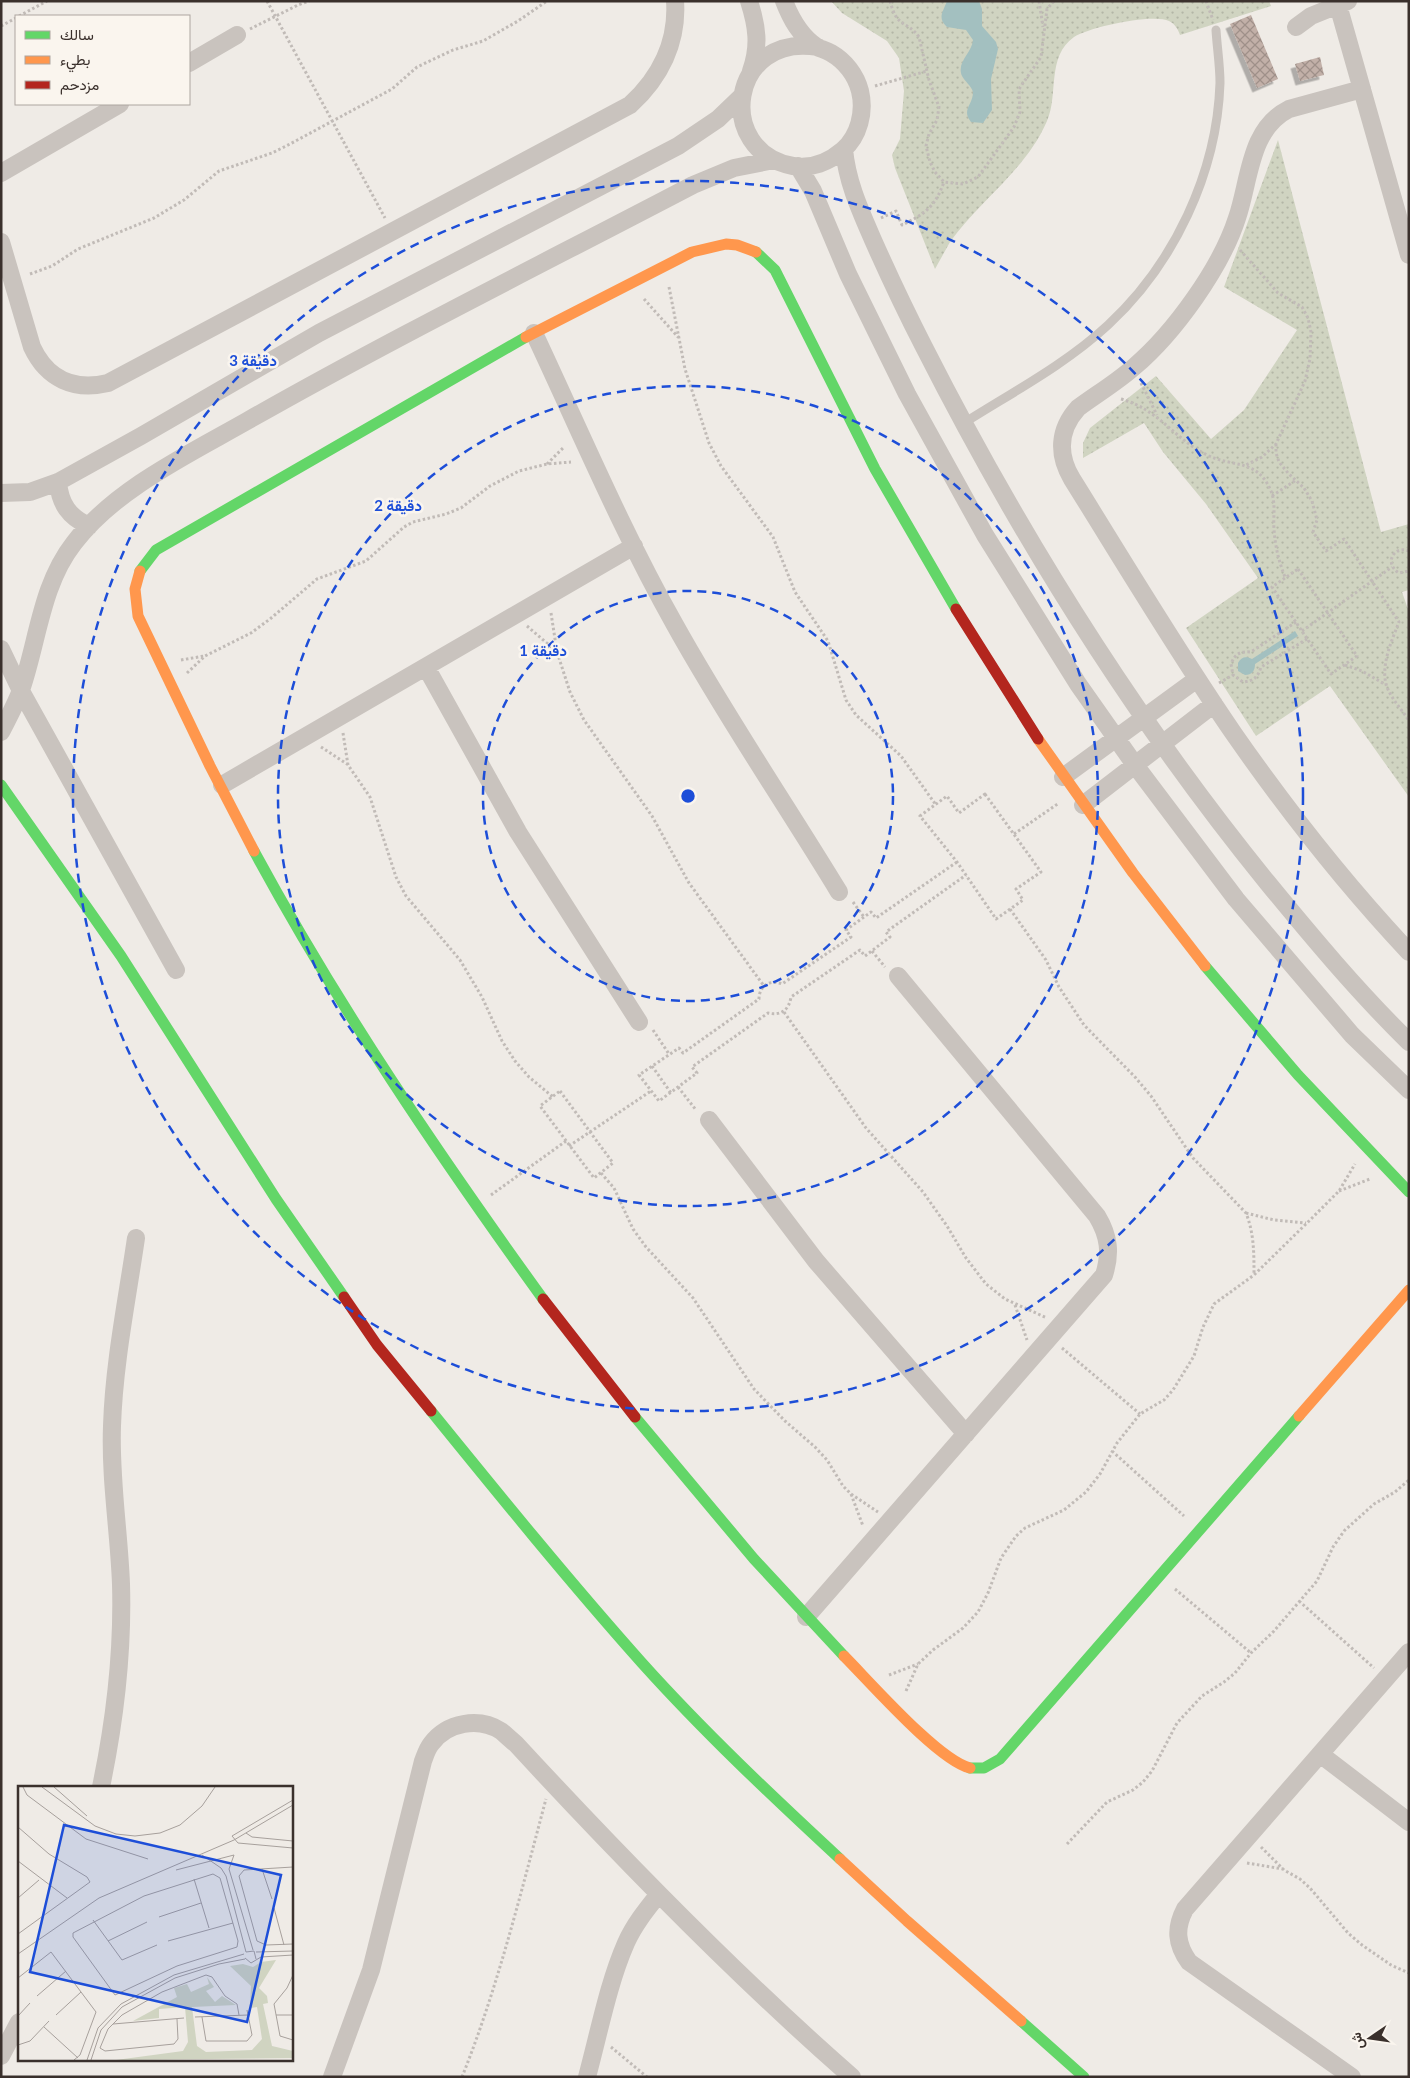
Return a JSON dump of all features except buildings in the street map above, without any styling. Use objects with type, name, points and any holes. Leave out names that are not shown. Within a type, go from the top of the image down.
[{"type":"street","points":[[1,242],[32,347],[44,368],[64,381],[86,386],[108,382],[119,378],[630,105],[650,84],[665,60],[673,33],[675,1]]},
{"type":"street","points":[[749,1],[758,36],[757,48],[742,96],[741,108],[748,133],[754,144],[774,160],[798,166],[823,163],[844,149],[858,128],[862,103],[860,91],[849,68],[830,52],[818,47],[805,45],[780,49],[759,62],[751,72]]},
{"type":"street","points":[[784,1],[795,25],[818,47]]},
{"type":"street","points":[[1296,27],[1311,16],[1343,3],[1362,90],[1409,255]]},
{"type":"street","points":[[190,62],[244,32]]},
{"type":"street","points":[[1362,90],[1289,109],[1266,126],[1258,143],[1237,218],[1219,258],[1188,306],[1136,366],[1078,408],[1066,425],[1061,447],[1066,469],[1214,704],[1310,836],[1409,952]]},
{"type":"street","points":[[1,493],[30,492],[58,482],[319,332],[685,142],[718,119],[742,96]]},
{"type":"street","points":[[1,173],[118,105]]},
{"type":"street","points":[[844,149],[847,173],[852,190],[907,314],[964,423],[1060,590],[1162,745],[1242,851],[1287,907],[1376,1009],[1409,1042]]},
{"type":"street","points":[[1,732],[21,691],[48,594],[64,556],[75,540],[122,496],[166,468],[339,368],[713,175],[734,168],[774,160]]},
{"type":"street","points":[[798,166],[819,204],[848,274],[878,338],[942,458],[1031,610],[1135,766],[1236,899],[1352,1035],[1409,1090]]},
{"type":"street","points":[[1409,1192],[1268,1042],[1154,901],[1063,777],[998,679],[935,574],[868,455],[774,270],[768,262],[751,249],[730,243],[706,246],[534,333],[156,550],[148,557],[138,574],[135,583],[135,606],[254,849],[316,959],[390,1078],[476,1206],[538,1292],[632,1415],[732,1534],[806,1616],[870,1682],[960,1766],[981,1768],[994,1763],[1409,1290]]},
{"type":"street","points":[[534,333],[634,546],[709,684],[839,892]]},
{"type":"street","points":[[58,482],[62,505],[74,518],[89,526]]},
{"type":"street","points":[[222,785],[634,546]]},
{"type":"street","points":[[1,649],[21,691],[176,970]]},
{"type":"street","points":[[426,667],[518,832],[639,1022]]},
{"type":"street","points":[[1063,777],[1197,679]]},
{"type":"street","points":[[1079,799],[1135,766],[1214,704]]},
{"type":"street","points":[[1,785],[121,956],[276,1199],[377,1345],[540,1546],[643,1664],[752,1777],[921,1934],[1084,2077]]},
{"type":"street","points":[[806,1616],[1104,1275],[1109,1253],[1106,1233],[1098,1216],[898,976]]},
{"type":"street","points":[[709,1120],[816,1261],[966,1434]]},
{"type":"street","points":[[101,1786],[115,1709],[121,1624],[119,1548],[112,1454],[114,1393],[136,1238]]},
{"type":"street","points":[[1352,2077],[1196,1968],[1184,1954],[1178,1936],[1180,1917],[1409,1652]]},
{"type":"street","points":[[332,2077],[370,1970],[423,1762],[431,1744],[445,1731],[464,1724],[483,1724],[501,1731],[516,1744],[658,1895],[757,1991],[852,2077]]},
{"type":"street","points":[[1320,1754],[1409,1822]]},
{"type":"street","points":[[587,2077],[626,1942],[635,1925],[658,1895]]},
{"type":"street","points":[[1,2056],[18,2024]]},
{"type":"lane","points":[[964,423],[1066,359],[1108,325],[1145,285],[1176,239],[1199,189],[1214,137],[1220,82],[1216,30]]},
{"type":"path","points":[[22,15],[47,1]]},
{"type":"path","points":[[267,1],[392,231]]},
{"type":"path","points":[[244,32],[308,1]]},
{"type":"path","points":[[30,274],[52,266],[78,249],[161,214],[184,200],[219,172],[272,153],[392,89],[418,67],[453,50],[483,41],[518,21],[547,1]]},
{"type":"path","points":[[890,1],[897,19],[919,37],[927,71],[939,108],[937,120],[928,139],[927,151],[935,172],[944,182],[963,184],[978,177],[1007,139],[1019,118],[1019,88],[1041,57],[1047,9],[1054,1]]},
{"type":"path","points":[[1039,1],[1043,32]]},
{"type":"path","points":[[1206,1],[1216,30]]},
{"type":"path","points":[[1,26],[15,19]]},
{"type":"path","points":[[860,91],[927,71]]},
{"type":"path","points":[[866,224],[896,211],[902,225],[921,216],[934,203],[944,182]]},
{"type":"path","points":[[1229,239],[1251,260],[1271,287],[1302,307],[1308,318],[1311,332],[1308,372],[1276,444],[1262,457],[1245,465]]},
{"type":"path","points":[[664,266],[692,394],[709,443],[721,466],[773,537],[795,592],[828,641],[846,700],[856,715],[901,756],[936,804]]},
{"type":"path","points":[[630,283],[679,338]]},
{"type":"path","points":[[1136,366],[1148,399],[1158,416],[1177,434],[1205,454],[1227,462],[1245,465],[1258,472],[1267,484],[1272,496],[1275,544],[1285,577]]},
{"type":"path","points":[[1099,392],[1126,400],[1158,416]]},
{"type":"path","points":[[1276,444],[1279,462],[1304,488],[1312,500],[1317,520],[1313,532],[1326,551],[1344,539],[1399,622],[1389,649],[1385,677],[1386,685],[1409,722]]},
{"type":"path","points":[[547,464],[564,447]]},
{"type":"path","points":[[173,687],[205,656],[251,633],[270,620],[317,579],[366,561],[404,527],[413,522],[446,514],[461,508],[505,477],[533,466],[571,462]]},
{"type":"path","points":[[1272,496],[1296,480]]},
{"type":"path","points":[[1409,550],[1400,549],[1391,558],[1392,567],[1399,572],[1409,571]]},
{"type":"path","points":[[1302,631],[1392,567]]},
{"type":"path","points":[[1298,569],[1357,656],[1331,674],[1272,587],[1285,577],[1298,569]]},
{"type":"path","points":[[548,595],[557,652],[570,692],[584,720],[652,816],[689,883],[764,986]]},
{"type":"path","points":[[515,615],[557,652]]},
{"type":"path","points":[[1296,622],[1251,652],[1242,651],[1237,654],[1231,664],[1234,675],[1243,682],[1254,679],[1259,675],[1261,667],[1307,639]]},
{"type":"path","points":[[1345,665],[1362,670],[1386,685]]},
{"type":"path","points":[[342,715],[345,752],[348,764],[370,797],[396,877],[406,896],[460,960],[482,997],[502,1041],[515,1061],[529,1077],[553,1097]]},
{"type":"path","points":[[304,737],[348,764]]},
{"type":"path","points":[[986,794],[1014,834],[1041,872],[1016,889],[1023,900],[996,919],[957,862],[920,816],[947,796],[959,813],[986,794]]},
{"type":"path","points":[[1014,834],[1079,799]]},
{"type":"path","points":[[957,862],[876,918],[871,912],[846,930],[851,937],[782,984],[773,982],[764,986],[759,994],[759,999],[683,1054],[679,1048],[639,1075],[659,1101],[697,1073],[692,1067],[768,1013],[779,1014],[784,1012],[788,1008],[791,997],[860,950],[865,956],[890,937],[886,932],[966,875]]},
{"type":"path","points":[[1010,909],[1046,960],[1059,987],[1084,1026],[1135,1077],[1151,1096],[1193,1158],[1246,1213],[1254,1246],[1254,1275]]},
{"type":"path","points":[[784,1012],[866,1128],[928,1199],[976,1272],[998,1295],[1015,1305],[1061,1324]]},
{"type":"path","points":[[652,1066],[671,1092]]},
{"type":"path","points":[[570,1146],[651,1091]]},
{"type":"path","points":[[560,1092],[590,1132],[613,1163],[594,1178],[540,1106],[560,1092]]},
{"type":"path","points":[[476,1206],[566,1141]]},
{"type":"path","points":[[870,1682],[918,1664],[933,1650],[963,1628],[978,1612],[988,1593],[1001,1558],[1016,1536],[1025,1528],[1064,1510],[1086,1492],[1100,1474],[1112,1451],[1140,1414],[1164,1400],[1173,1390],[1194,1356],[1203,1327],[1214,1304],[1254,1275],[1307,1224],[1338,1191],[1365,1147]]},
{"type":"path","points":[[1338,1191],[1389,1172]]},
{"type":"path","points":[[600,1173],[614,1188],[633,1229],[646,1247],[693,1298],[743,1375],[767,1403],[827,1460],[843,1486],[851,1494],[890,1520]]},
{"type":"path","points":[[1246,1213],[1274,1220],[1307,1224]]},
{"type":"path","points":[[1015,1305],[1033,1356]]},
{"type":"path","points":[[1050,1337],[1140,1414]]},
{"type":"path","points":[[1112,1451],[1199,1530]]},
{"type":"path","points":[[1067,1844],[1107,1802],[1133,1790],[1143,1782],[1152,1771],[1168,1738],[1187,1711],[1202,1696],[1235,1673],[1251,1653],[1274,1631],[1316,1580],[1344,1530],[1374,1504],[1395,1492],[1409,1480]]},
{"type":"path","points":[[851,1494],[870,1544]]},
{"type":"path","points":[[1159,1576],[1251,1653]]},
{"type":"path","points":[[1299,1601],[1386,1678]]},
{"type":"path","points":[[898,1710],[918,1664]]},
{"type":"path","points":[[462,2077],[478,2036],[512,1928],[550,1782]]},
{"type":"path","points":[[1249,1835],[1284,1870]]},
{"type":"path","points":[[1228,1860],[1284,1870],[1300,1878],[1348,1933],[1391,1965],[1409,1973]]},
{"type":"path","points":[[598,2037],[648,2077]]},
{"type":"green space","points":[[831,1],[1269,1],[1271,6],[1180,35],[1176,27],[1169,21],[1150,19],[1106,25],[1074,37],[1065,45],[1056,65],[1050,110],[1038,139],[1015,170],[975,212],[950,242],[935,269],[895,168],[892,155],[900,139],[904,91],[899,58],[887,41],[842,13]]},
{"type":"green space","points":[[1278,140],[1381,532],[1409,524],[1409,590],[1402,592],[1409,612],[1409,797],[1330,686],[1256,736],[1186,628],[1258,578],[1206,504],[1163,452],[1144,423],[1083,458],[1083,443],[1090,428],[1156,376],[1211,439],[1244,410],[1297,330],[1224,287]]},
{"type":"water","points":[[947,1],[979,1],[982,9],[982,26],[996,42],[998,49],[991,79],[992,110],[983,123],[971,122],[968,118],[967,111],[973,97],[973,92],[962,76],[961,71],[961,66],[973,40],[966,30],[947,27],[942,21]]},
{"type":"water","points":[[1295,631],[1298,636],[1255,664],[1254,671],[1245,675],[1238,671],[1238,663],[1242,658],[1252,659]]},
{"type":"traffic: fast","points":[[756,252],[775,270],[875,469],[956,609]]},
{"type":"traffic: fast","points":[[140,571],[156,550],[526,337]]},
{"type":"traffic: fast","points":[[1,785],[121,956],[276,1199],[344,1297]]},
{"type":"traffic: fast","points":[[254,851],[320,967],[391,1080],[543,1299]]},
{"type":"traffic: fast","points":[[1205,966],[1298,1075],[1409,1192]]},
{"type":"traffic: fast","points":[[431,1411],[561,1570],[642,1663],[714,1739],[840,1859]]},
{"type":"traffic: fast","points":[[970,1768],[984,1768],[1000,1759],[1299,1416]]},
{"type":"traffic: fast","points":[[635,1417],[754,1559],[844,1656]]},
{"type":"traffic: fast","points":[[1021,2021],[1084,2077]]},
{"type":"traffic: slow","points":[[526,337],[692,252],[726,244],[737,245],[756,252]]},
{"type":"traffic: slow","points":[[140,571],[135,589],[138,616],[210,766],[254,851]]},
{"type":"traffic: slow","points":[[1038,739],[1133,873],[1205,966]]},
{"type":"traffic: slow","points":[[1299,1416],[1409,1290]]},
{"type":"traffic: slow","points":[[844,1656],[923,1736],[956,1762],[970,1768]]},
{"type":"traffic: slow","points":[[840,1859],[907,1921],[1021,2021]]},
{"type":"traffic: jam","points":[[956,609],[1038,739]]},
{"type":"traffic: jam","points":[[344,1297],[377,1345],[431,1411]]},
{"type":"traffic: jam","points":[[543,1299],[635,1417]]}]
